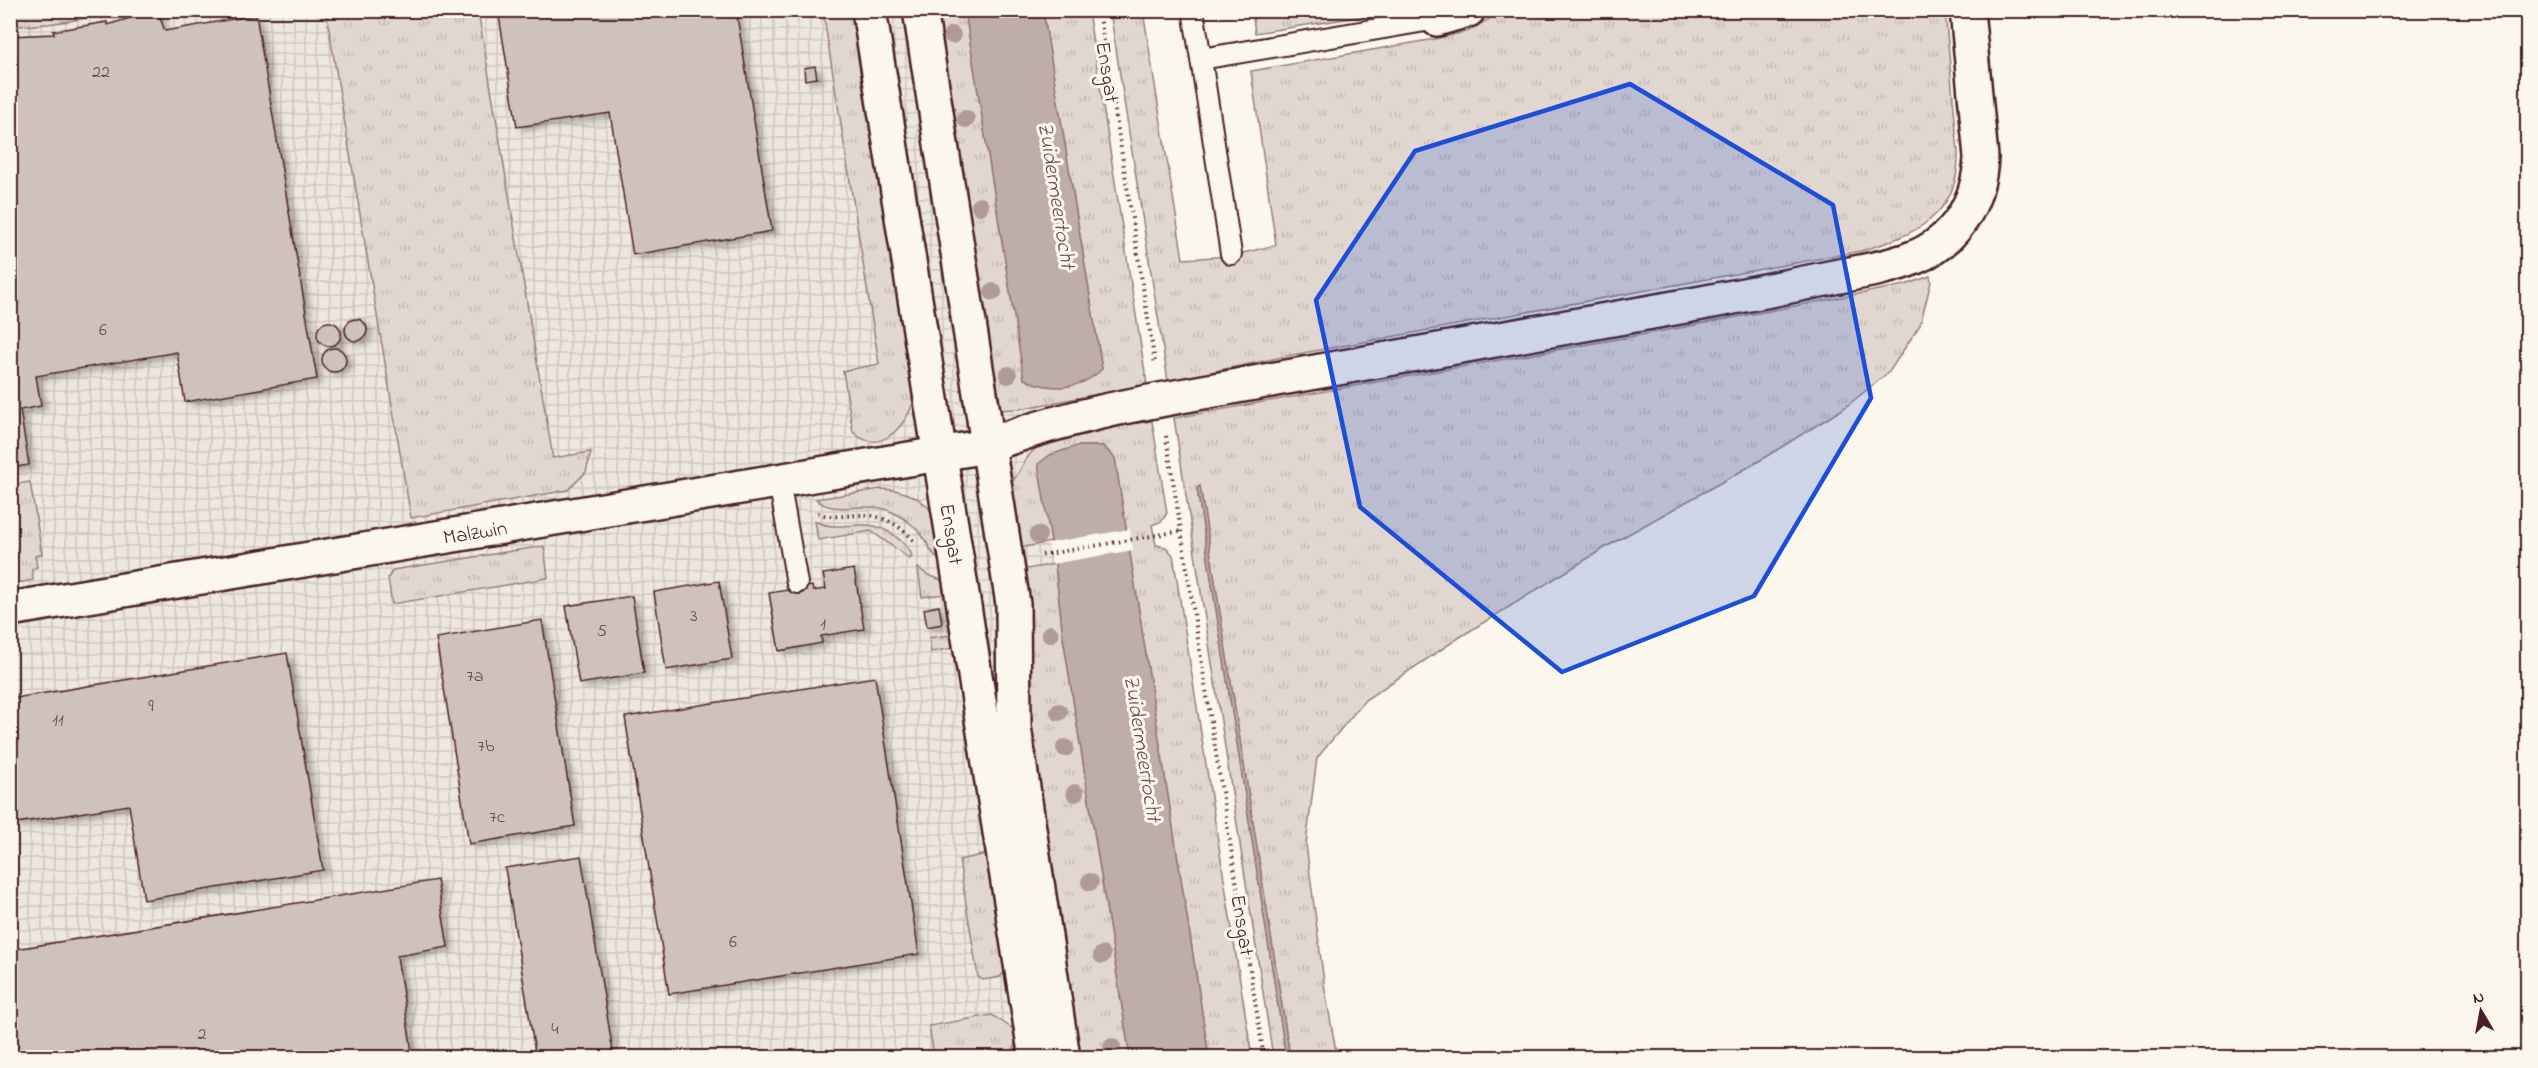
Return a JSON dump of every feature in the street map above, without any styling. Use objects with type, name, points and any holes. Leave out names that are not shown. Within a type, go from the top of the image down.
[{"type":"street","name":"Ensgat","points":[[869,10],[1036,1058]]},
{"type":"street","points":[[920,10],[987,446],[1021,560],[1014,616],[1014,727],[1063,1058]]},
{"type":"street","name":"Malzwin","points":[[10,609],[987,446],[1027,430],[1160,400],[1778,289],[1884,267],[1913,258],[1937,244],[1957,227],[1969,209],[1978,181],[1981,157],[1967,10]]},
{"type":"lane","points":[[1193,10],[1231,254]]},
{"type":"lane","points":[[1201,60],[1452,15]]},
{"type":"lane","points":[[786,480],[797,583]]},
{"type":"path","name":"Ensgat","points":[[1099,10],[1264,1058]]},
{"type":"path","points":[[786,480],[817,512],[827,516],[860,515],[884,519],[913,540],[928,563],[943,572],[958,571]]},
{"type":"path","points":[[1021,560],[1180,531]]},
{"type":"highlighted area","points":[[1630,84],[1833,205],[1871,398],[1754,596],[1562,672],[1360,507],[1316,300],[1415,151]]},
{"type":"shaded area","points":[[10,11],[996,11],[1110,704],[1173,1057],[11,1057]]},
{"type":"green space","points":[[1252,10],[1397,10],[1397,11],[1255,33]]},
{"type":"green space","points":[[10,11],[120,11],[66,22],[11,26]]},
{"type":"green space","points":[[326,11],[478,11],[553,458],[591,452],[586,472],[568,490],[411,518]]},
{"type":"green space","points":[[823,11],[858,11],[917,390],[909,412],[902,423],[885,438],[875,441],[864,439],[853,432],[843,371],[879,364]]},
{"type":"green space","points":[[929,11],[965,11],[1024,378],[1102,369],[1043,11],[1088,11],[1147,385],[1019,409],[992,410]]},
{"type":"green space","points":[[1110,11],[1143,11],[1183,259],[1231,256],[1276,245],[1251,71],[1469,31],[1489,19],[1496,11],[1945,11],[1958,152],[1957,174],[1951,192],[1942,207],[1930,220],[1899,238],[1861,251],[1292,355],[1168,381]]},
{"type":"green space","points":[[1930,276],[1931,282],[1920,325],[1889,372],[1843,409],[1754,464],[1611,544],[1460,637],[1365,700],[1317,758],[1306,844],[1325,990],[1337,1057],[1290,1057],[1200,486],[1197,488],[1286,1057],[1273,1057],[1174,418],[1679,328],[1905,285]]},
{"type":"green space","points":[[1152,421],[1167,513],[1162,521],[1152,525],[1156,545],[1166,547],[1173,555],[1252,1057],[1209,1057],[1115,458],[1103,446],[1077,446],[1039,464],[1051,542],[1013,549],[1006,488],[1015,479],[1034,450],[1057,438],[1073,434]]},
{"type":"green space","points":[[30,482],[42,554],[35,556],[37,567],[32,569],[33,580],[12,584],[11,554],[16,553],[13,536],[11,536],[11,485]]},
{"type":"green space","points":[[881,489],[911,495],[930,509],[938,527],[943,563],[934,555],[915,528],[896,514],[876,507],[831,507],[816,499]]},
{"type":"green space","points":[[815,521],[836,526],[877,527],[901,541],[912,556],[910,559],[871,531],[818,540]]},
{"type":"green space","points":[[544,546],[548,578],[392,604],[388,578],[393,570]]},
{"type":"green space","points":[[1055,564],[1063,637],[1130,1057],[1075,1057],[1026,748],[1016,571]]},
{"type":"green space","points":[[918,568],[928,575],[949,583],[960,647],[931,652],[929,638],[950,635],[944,594],[922,597]]},
{"type":"green space","points":[[991,853],[1007,969],[1000,977],[983,980],[978,977],[959,860]]},
{"type":"green space","points":[[992,1015],[1019,1033],[1010,1057],[927,1058],[934,1056],[929,1026]]},
{"type":"water","name":"Zuidermeertocht","points":[[965,11],[1043,11],[1102,369],[1084,382],[1075,385],[1044,386],[1024,379]]},
{"type":"water","name":"Zuidermeertocht","points":[[1077,446],[1103,446],[1115,458],[1209,1057],[1130,1057],[1063,637],[1055,564],[1038,464],[1050,455]]},
{"type":"water","points":[[1200,486],[1290,1057],[1286,1057],[1197,488]]},
{"type":"pier","points":[[1130,529],[1133,550],[1052,564],[1048,543]]},
{"type":"building","points":[[157,10],[165,31],[256,15],[317,379],[185,402],[177,352],[36,376],[41,406],[20,410],[29,465],[10,468],[10,36],[54,34],[53,31],[107,22],[107,25]]},
{"type":"building","points":[[498,10],[736,10],[772,231],[633,255],[610,113],[517,127]]},
{"type":"building","points":[[815,66],[817,78],[805,80],[804,68]]},
{"type":"building","points":[[356,319],[364,322],[367,330],[364,338],[356,341],[348,338],[345,330],[348,322]]},
{"type":"building","points":[[329,322],[338,325],[341,334],[338,343],[329,346],[320,343],[317,334],[320,325]]},
{"type":"building","points":[[334,348],[343,351],[346,360],[343,369],[334,372],[325,369],[322,360],[325,351]]},
{"type":"building","points":[[854,569],[864,629],[821,636],[822,643],[779,651],[769,593],[812,586],[813,591],[826,589],[823,574]]},
{"type":"building","points":[[719,581],[732,659],[666,670],[654,592]]},
{"type":"building","points":[[632,596],[644,673],[579,684],[566,606]]},
{"type":"building","points":[[939,606],[942,624],[927,627],[924,609]]},
{"type":"building","points":[[542,620],[575,826],[469,844],[436,638]]},
{"type":"building","points":[[287,653],[323,870],[144,900],[129,805],[10,824],[10,699]]},
{"type":"building","points":[[875,677],[919,954],[669,994],[625,717]]},
{"type":"building","points":[[581,856],[614,1058],[536,1058],[505,868]]},
{"type":"building","points":[[437,880],[448,947],[397,956],[413,1058],[16,1058],[10,1021],[10,950]]}]
